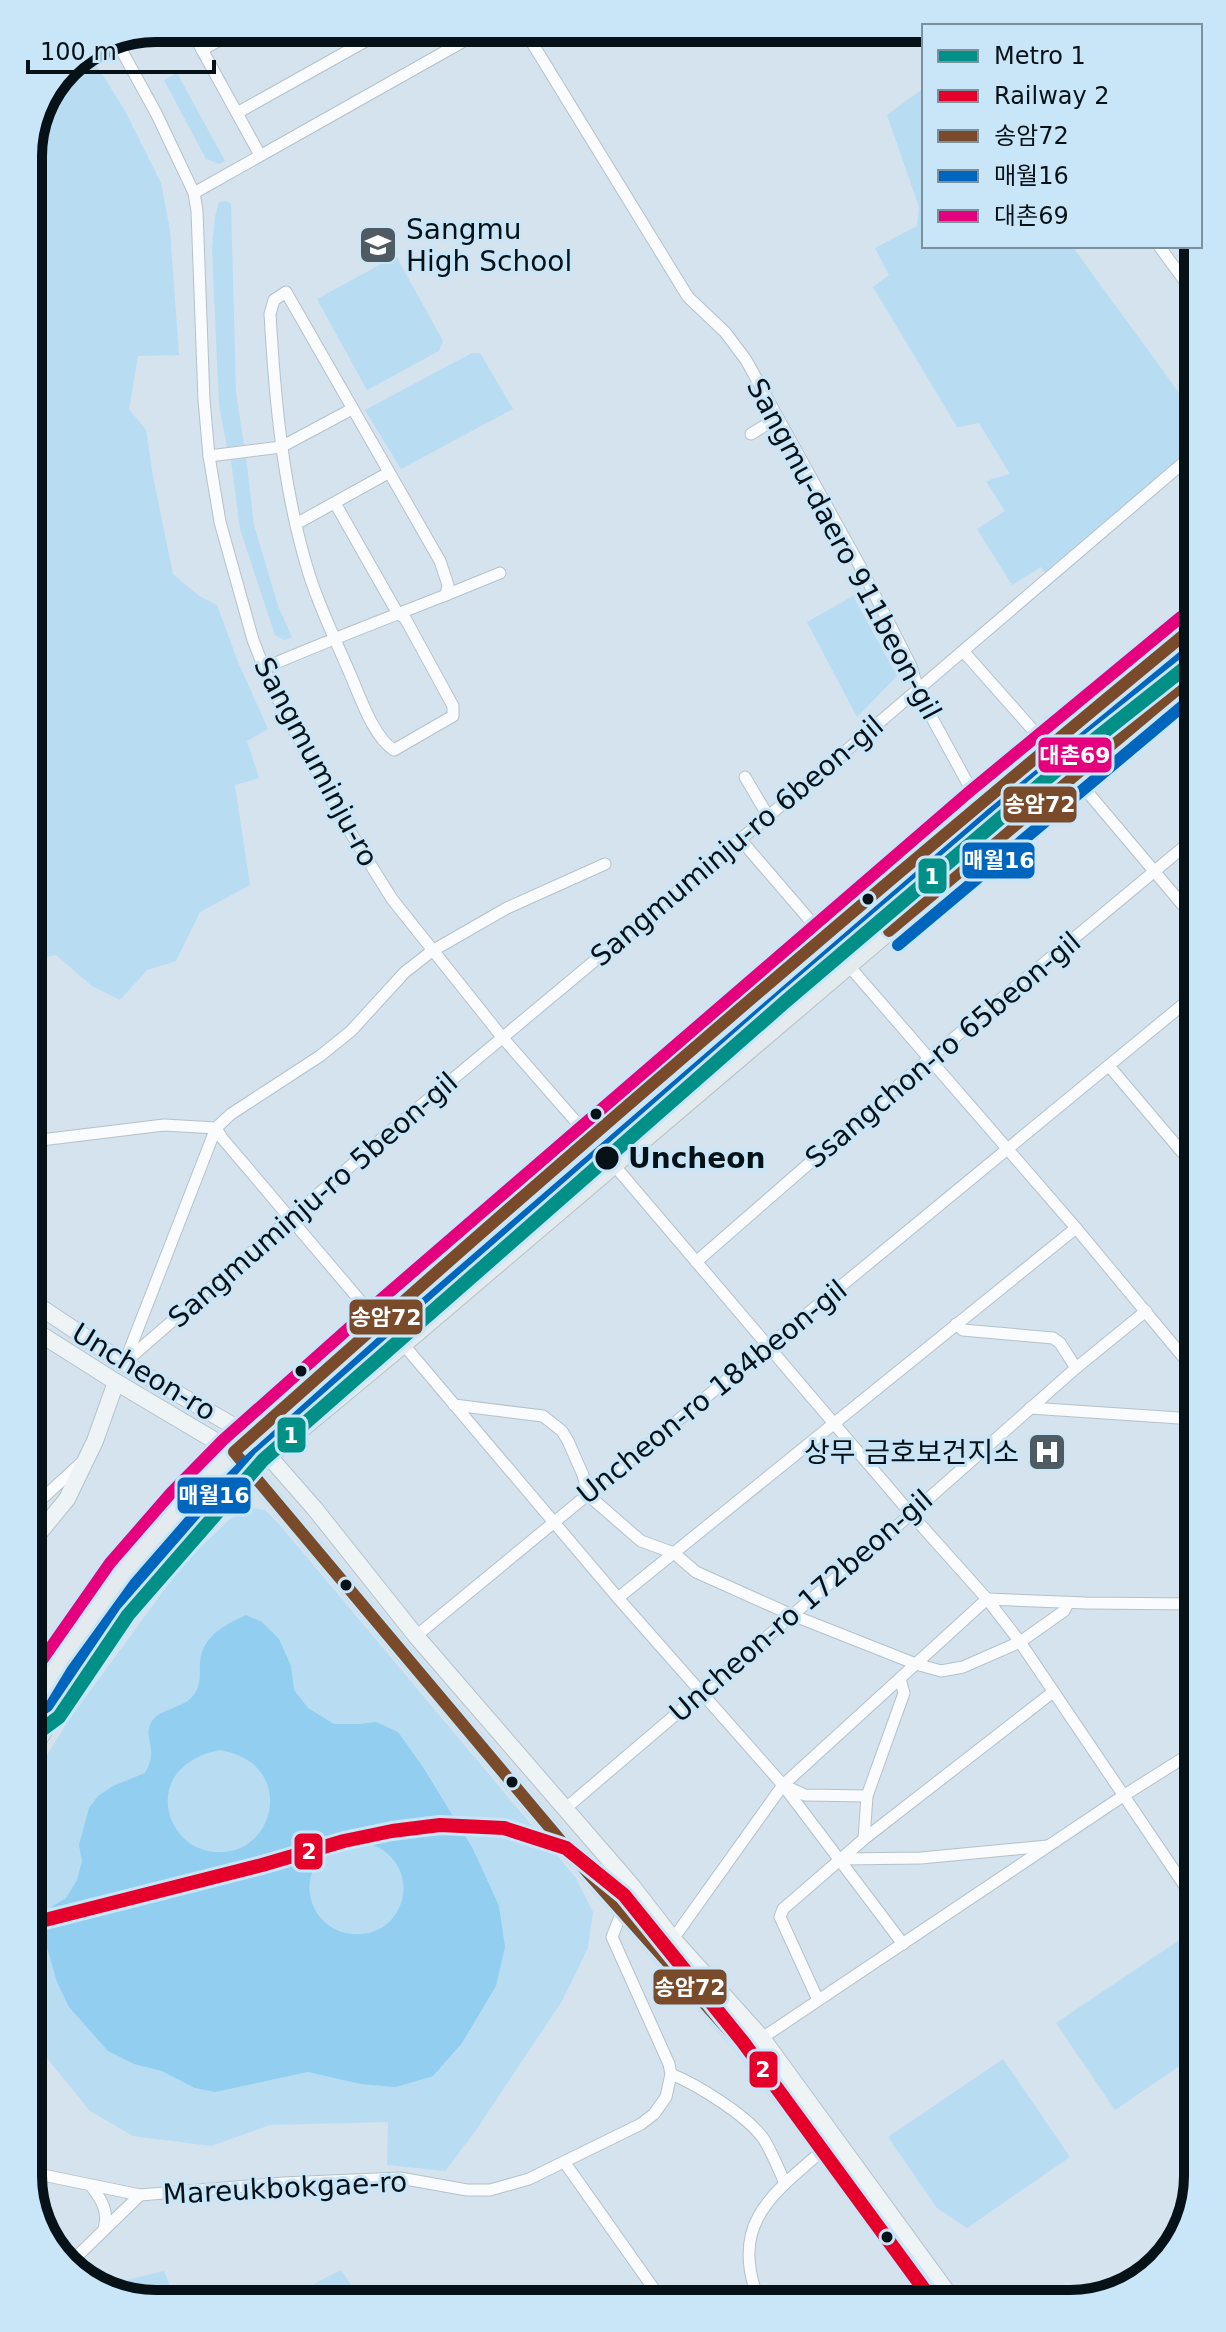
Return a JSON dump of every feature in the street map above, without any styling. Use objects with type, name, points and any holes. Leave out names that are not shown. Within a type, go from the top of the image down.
[{"type":"main road","points":[[42,1690],[122,1574],[165,1524],[251,1436],[979,804],[1184,635]]},
{"type":"main road","points":[[42,1733],[106,1632],[212,1507],[250,1470],[1184,684]]},
{"type":"street","points":[[198,42],[260,155]]},
{"type":"street","points":[[202,50],[216,42]]},
{"type":"street","points":[[237,113],[364,42]]},
{"type":"street","points":[[453,42],[455,46]]},
{"type":"street","points":[[194,193],[462,42]]},
{"type":"street","name":"Sangmu-daero 911beon-gil","points":[[532,42],[688,297],[737,346],[861,568],[911,666],[920,696],[979,804],[1004,833]]},
{"type":"street","name":"Sangmuminju-ro","points":[[120,48],[156,113],[194,193],[209,456],[224,536],[253,640],[264,668],[282,708],[356,842],[392,899],[502,1037],[592,1140]]},
{"type":"street","points":[[1160,248],[1184,280]]},
{"type":"street","points":[[335,503],[398,614],[405,618],[453,706],[453,716],[444,723],[394,750],[385,744],[362,702],[310,577],[296,524],[281,447],[270,314],[274,300],[286,292],[440,561],[448,585],[446,595]]},
{"type":"street","points":[[209,456],[281,447],[352,409]]},
{"type":"street","points":[[751,434],[777,418]]},
{"type":"street","name":"Sangmuminju-ro 6beon-gil","points":[[502,1037],[768,816],[1184,462]]},
{"type":"street","points":[[296,524],[388,473]]},
{"type":"street","points":[[264,668],[500,573]]},
{"type":"street","points":[[963,651],[1048,747]]},
{"type":"street","points":[[1073,775],[1184,907]]},
{"type":"street","points":[[745,777],[768,816]]},
{"type":"street","points":[[740,839],[826,939]]},
{"type":"street","name":"Ssangchon-ro 65beon-gil","points":[[696,1262],[930,1058],[1184,847]]},
{"type":"street","points":[[124,1363],[216,1128],[231,1114],[320,1056],[351,1031],[405,972],[432,951],[507,908],[605,864]]},
{"type":"street","points":[[849,966],[1184,1358]]},
{"type":"street","name":"Uncheon-ro 184beon-gil","points":[[416,1636],[1184,1004]]},
{"type":"street","name":"Sangmuminju-ro 5beon-gil","points":[[124,1363],[502,1037]]},
{"type":"street","points":[[1109,1066],[1184,1154]]},
{"type":"street","points":[[42,1140],[164,1125],[216,1128]]},
{"type":"street","points":[[216,1128],[379,1323]]},
{"type":"street","points":[[614,1165],[987,1599],[1020,1642],[1184,1885]]},
{"type":"street","points":[[618,1598],[1076,1228]]},
{"type":"street","name":"Uncheon-ro","points":[[42,1308],[124,1363],[251,1436],[315,1509],[416,1636],[632,1886],[673,1939],[762,2038],[946,2290]]},
{"type":"street","name":"Uncheon-ro 172beon-gil","points":[[566,1808],[1146,1311]]},
{"type":"street","points":[[956,1324],[963,1330],[1053,1338],[1060,1343],[1076,1368]]},
{"type":"street","name":"Uncheon-ro","points":[[42,1335],[234,1452],[587,1872],[746,2050],[927,2290]]},
{"type":"street","points":[[403,1344],[618,1598],[783,1785],[903,1944]]},
{"type":"street","points":[[42,1529],[67,1499],[104,1420],[116,1382]]},
{"type":"street","points":[[454,1405],[543,1416],[562,1431],[583,1475],[588,1495],[641,1541],[674,1553],[696,1572],[792,1615],[916,1664],[941,1671],[963,1667],[1020,1642],[1064,1611],[1068,1603]]},
{"type":"street","points":[[1030,1408],[1184,1418]]},
{"type":"street","points":[[42,1498],[86,1458]]},
{"type":"street","points":[[673,1939],[783,1785],[987,1599],[1184,1604]]},
{"type":"street","points":[[864,1839],[867,1796],[904,1693],[900,1679]]},
{"type":"street","points":[[818,2000],[780,1917],[783,1909],[864,1839],[1053,1692]]},
{"type":"street","points":[[762,2038],[1184,1758]]},
{"type":"street","points":[[783,1785],[805,1795],[867,1796]]},
{"type":"street","points":[[840,1859],[921,1858],[1051,1845]]},
{"type":"street","points":[[632,1886],[612,1937],[671,2074],[690,2081],[749,2124],[765,2142],[785,2183]]},
{"type":"street","name":"Mareukbokgae-ro","points":[[42,2175],[140,2195],[283,2183],[400,2178],[467,2190],[490,2190],[521,2182],[565,2163],[641,2124],[654,2114],[669,2090],[671,2074]]},
{"type":"street","points":[[756,2290],[749,2245],[752,2230],[765,2204],[822,2151]]},
{"type":"street","points":[[565,2163],[655,2290]]},
{"type":"street","points":[[91,2186],[104,2206],[106,2219],[103,2231]]},
{"type":"street","name":"Mareukbokgae-ro","points":[[76,2258],[140,2195]]},
{"type":"shaded area","points":[[94,61],[124,109],[161,183],[170,230],[179,355],[138,356],[129,409],[146,430],[173,574],[199,596],[217,605],[268,729],[247,741],[259,778],[235,785],[250,885],[200,912],[176,961],[147,970],[120,1000],[92,986],[56,955],[42,958],[42,149],[54,106],[66,87]]},
{"type":"shaded area","points":[[177,73],[225,161],[220,164],[206,159],[164,80]]},
{"type":"shaded area","points":[[922,89],[922,248],[1073,248],[1184,400],[1184,454],[1045,573],[1041,567],[1012,585],[977,529],[1005,511],[986,481],[1010,474],[979,423],[957,427],[873,287],[889,275],[875,248],[917,226],[919,207],[887,115]]},
{"type":"shaded area","points":[[219,202],[231,204],[236,393],[244,445],[227,447],[219,405],[212,248]]},
{"type":"shaded area","points":[[396,256],[443,341],[439,351],[367,390],[317,299]]},
{"type":"shaded area","points":[[472,353],[480,353],[513,409],[401,469],[365,410]]},
{"type":"shaded area","points":[[246,458],[254,525],[278,606],[292,637],[284,640],[275,635],[240,529],[231,460]]},
{"type":"shaded area","points":[[853,596],[897,676],[857,717],[807,622]]},
{"type":"shaded area","points":[[250,1508],[265,1510],[279,1524],[576,1878],[593,1912],[588,1948],[562,2001],[445,2171],[387,2165],[388,2122],[270,2125],[211,2146],[133,2136],[90,2111],[42,2052],[42,1763],[68,1721],[184,1563],[230,1519]]},
{"type":"shaded area","points":[[246,1615],[262,1622],[279,1639],[291,1666],[294,1690],[308,1708],[334,1724],[376,1722],[398,1732],[473,1849],[499,1906],[505,1947],[496,1986],[462,2043],[433,2076],[396,2087],[361,2084],[308,2072],[215,2092],[195,2088],[162,2071],[134,2064],[108,2051],[69,2007],[57,1982],[44,1937],[45,1918],[53,1906],[66,1898],[77,1880],[82,1861],[79,1845],[89,1808],[98,1796],[113,1786],[145,1773],[151,1757],[150,1725],[159,1715],[190,1699],[199,1684],[201,1656],[207,1642],[218,1631]],"holes":[[[220,1750],[246,1759],[262,1775],[270,1794],[269,1813],[260,1831],[246,1845],[226,1852],[201,1849],[187,1841],[173,1824],[168,1806],[168,1793],[178,1773],[196,1758]],[[362,1841],[384,1851],[397,1865],[403,1881],[402,1899],[396,1914],[384,1927],[367,1934],[346,1933],[330,1926],[320,1917],[311,1899],[309,1886],[317,1864],[325,1855],[348,1843]]]},
{"type":"shaded area","points":[[1178,1941],[1184,1950],[1184,2063],[1115,2110],[1056,2023]]},
{"type":"shaded area","points":[[1003,2059],[1070,2157],[967,2228],[937,2208],[888,2137]]},
{"type":"shaded area","points":[[341,2270],[354,2290],[303,2290]]},
{"type":"shaded area","points":[[164,2271],[172,2290],[149,2290],[118,2282]]},
{"type":"metro line","name":"1","points":[[42,1730],[59,1717],[128,1615],[263,1460],[786,1001],[1070,759],[1184,669]]},
{"type":"rail line","name":"2","points":[[42,1921],[392,1831],[440,1825],[504,1828],[566,1848],[624,1895],[743,2042],[925,2290]]},
{"type":"transit line","name":"대촌69","points":[[42,1660],[110,1563],[171,1493],[223,1440],[386,1295],[969,792],[1181,617]]},
{"type":"transit line","name":"송암72","points":[[927,2290],[746,2050],[587,1872],[234,1452],[708,1036],[1184,635]]},
{"type":"transit line","name":"매월16","points":[[49,1709],[72,1671],[135,1584],[245,1464],[407,1319],[989,816],[1184,656]]},
{"type":"transit line","name":"대촌69","points":[[878,921],[1181,666]]},
{"type":"transit line","name":"송암72","points":[[889,931],[1184,684]]},
{"type":"transit line","name":"매월16","points":[[898,945],[1184,705]]},
{"type":"place","name":"Sangmu High School","points":[[378,245]]},
{"type":"place","name":"Uncheon","points":[[607,1158]]},
{"type":"place","name":"상무 금호보건지소","points":[[1047,1452]]}]
